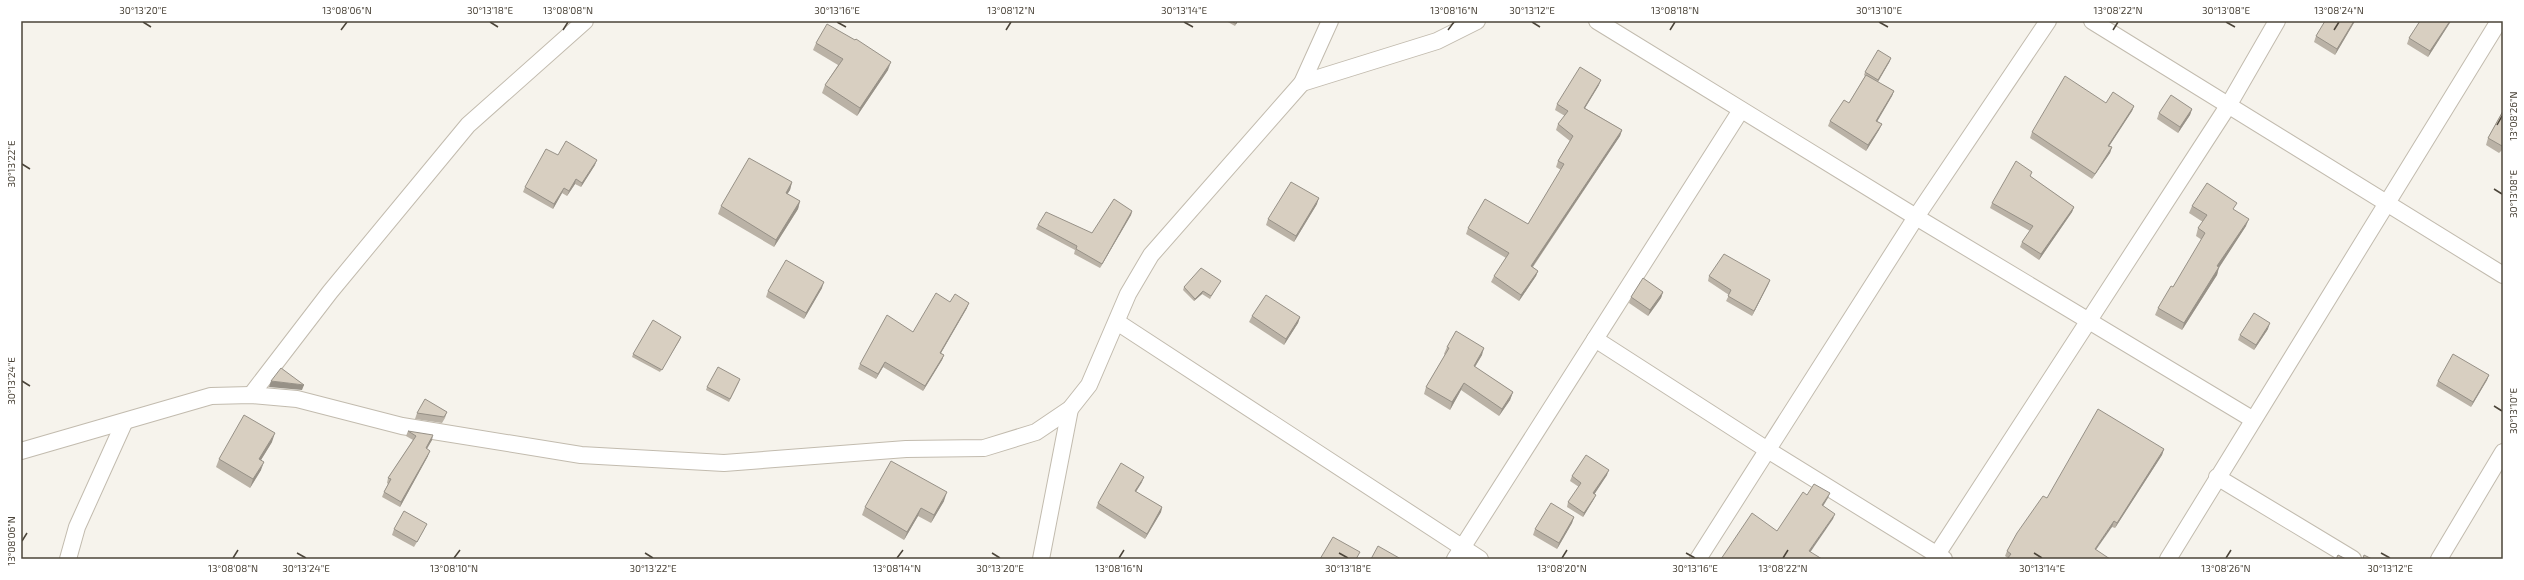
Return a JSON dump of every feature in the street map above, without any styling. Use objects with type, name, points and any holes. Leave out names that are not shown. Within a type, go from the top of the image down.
[{"type":"street","points":[[251,395],[330,292],[468,125],[585,21]]},
{"type":"street","points":[[21,451],[124,423],[211,396],[251,395],[297,399],[402,426],[581,455],[724,463],[906,449],[984,448],[1036,432],[1070,409],[1089,385],[1128,294],[1151,255],[1302,83],[1330,21]]},
{"type":"street","points":[[1302,83],[1437,41],[1477,21]]},
{"type":"street","points":[[1597,21],[1916,217],[2252,419]]},
{"type":"street","points":[[1698,559],[1766,449],[1916,217],[2048,21]]},
{"type":"street","points":[[2092,21],[2503,275]]},
{"type":"street","points":[[1595,339],[1938,558],[2088,321],[2228,106],[2277,21]]},
{"type":"street","points":[[2168,559],[2252,419],[2499,21]]},
{"type":"street","points":[[1458,553],[1741,110]]},
{"type":"street","points":[[1117,322],[1458,553],[1480,559]]},
{"type":"street","points":[[1041,559],[1070,409]]},
{"type":"street","points":[[68,559],[77,527],[124,423]]},
{"type":"street","points":[[2440,559],[2503,452]]},
{"type":"street","points":[[2217,477],[2353,559]]},
{"type":"building","points":[[2325,21],[2354,21],[2337,49],[2316,36]]},
{"type":"building","points":[[2420,21],[2450,21],[2430,51],[2409,38]]},
{"type":"building","points":[[827,24],[855,40],[856,39],[891,62],[860,108],[825,85],[843,59],[816,43]]},
{"type":"building","points":[[1878,50],[1891,58],[1878,80],[1865,72]]},
{"type":"building","points":[[1580,67],[1601,80],[1584,108],[1622,130],[1531,266],[1538,271],[1521,295],[1494,276],[1509,253],[1468,228],[1485,199],[1528,224],[1564,164],[1558,161],[1573,136],[1558,124],[1568,111],[1557,104]]},
{"type":"building","points":[[1866,75],[1894,91],[1876,121],[1882,124],[1868,145],[1830,121],[1844,100],[1849,103]]},
{"type":"building","points":[[2065,76],[2106,103],[2113,92],[2134,106],[2108,146],[2112,147],[2095,174],[2032,132]]},
{"type":"building","points":[[2171,95],[2192,109],[2180,127],[2159,113]]},
{"type":"building","points":[[2503,111],[2503,144],[2502,146],[2488,138]]},
{"type":"building","points":[[566,141],[597,160],[582,183],[576,179],[569,191],[564,188],[554,204],[525,187],[546,149],[558,155]]},
{"type":"building","points":[[749,158],[792,182],[786,193],[800,201],[776,240],[721,206]]},
{"type":"building","points":[[2016,161],[2032,172],[2030,176],[2074,207],[2041,254],[2022,242],[2033,226],[1992,203]]},
{"type":"building","points":[[1291,182],[1319,198],[1296,236],[1268,219]]},
{"type":"building","points":[[2207,183],[2237,203],[2233,209],[2249,219],[2217,266],[2219,267],[2184,323],[2158,308],[2171,286],[2173,287],[2205,233],[2198,228],[2207,215],[2192,206]]},
{"type":"building","points":[[1114,199],[1132,211],[1102,264],[1076,249],[1077,246],[1038,225],[1046,212],[1092,233]]},
{"type":"building","points":[[1724,254],[1770,280],[1754,311],[1728,296],[1731,290],[1709,276]]},
{"type":"building","points":[[786,260],[824,282],[806,313],[768,291]]},
{"type":"building","points":[[1201,268],[1221,281],[1211,296],[1203,291],[1195,299],[1184,287]]},
{"type":"building","points":[[1643,278],[1663,292],[1650,310],[1631,297]]},
{"type":"building","points":[[936,293],[950,302],[955,294],[969,303],[940,353],[944,355],[925,386],[885,362],[878,374],[860,364],[887,315],[913,332]]},
{"type":"building","points":[[1266,295],[1300,317],[1286,339],[1252,316]]},
{"type":"building","points":[[2254,313],[2270,323],[2256,345],[2240,335]]},
{"type":"building","points":[[653,320],[681,337],[662,370],[633,354]]},
{"type":"building","points":[[1456,331],[1484,348],[1474,366],[1513,392],[1502,409],[1464,383],[1452,402],[1426,387],[1449,348],[1447,347]]},
{"type":"building","points":[[2453,354],[2489,375],[2473,402],[2438,381]]},
{"type":"building","points":[[718,367],[740,379],[730,399],[707,387]]},
{"type":"building","points":[[281,368],[304,385],[271,381]]},
{"type":"building","points":[[425,399],[447,412],[444,417],[417,413]]},
{"type":"building","points":[[2098,409],[2164,449],[2117,523],[2114,521],[2095,549],[2110,559],[2007,559],[2011,554],[2007,551],[2017,533],[2043,496],[2047,498]]},
{"type":"building","points":[[244,415],[275,433],[259,459],[264,462],[253,479],[219,459]]},
{"type":"building","points":[[408,431],[433,435],[426,448],[430,451],[401,502],[384,492],[391,479],[388,478],[416,436]]},
{"type":"building","points":[[1586,455],[1609,470],[1593,493],[1596,495],[1584,513],[1568,502],[1581,483],[1572,476]]},
{"type":"building","points":[[891,461],[947,492],[934,515],[921,508],[907,532],[865,507]]},
{"type":"building","points":[[1121,463],[1144,477],[1135,491],[1162,507],[1147,534],[1098,503]]},
{"type":"building","points":[[1814,484],[1830,493],[1822,505],[1835,514],[1809,551],[1822,559],[1721,559],[1752,513],[1777,531],[1803,492],[1807,495]]},
{"type":"building","points":[[1551,503],[1574,517],[1559,543],[1535,529]]},
{"type":"building","points":[[404,511],[427,524],[417,542],[394,529]]},
{"type":"building","points":[[1333,537],[1360,552],[1356,559],[1320,559]]},
{"type":"building","points":[[1378,546],[1401,559],[1371,559]]},
{"type":"building","points":[[2338,555],[2346,559],[2336,559]]},
{"type":"building","points":[[2364,555],[2372,559],[2363,559]]}]
